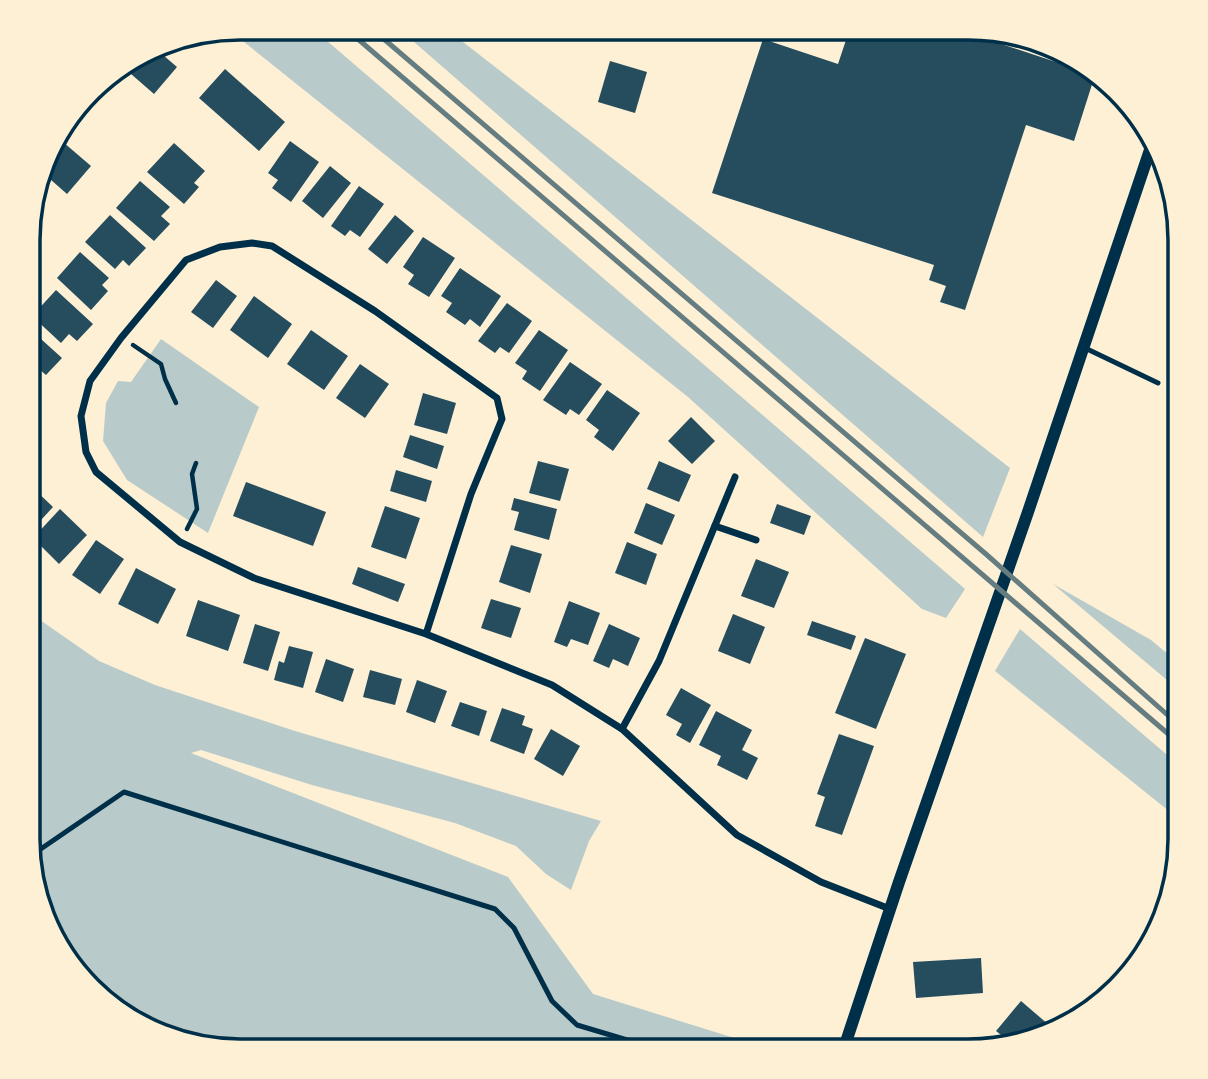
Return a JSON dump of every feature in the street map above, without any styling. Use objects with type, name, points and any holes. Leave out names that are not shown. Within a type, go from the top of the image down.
[{"type":"street","points":[[847,1038],[986,638],[1148,155]]},
{"type":"street","points":[[426,634],[471,494],[502,419],[497,398],[375,311],[272,246],[252,243],[220,247],[186,260],[121,338],[90,381],[81,416],[86,452],[96,472],[180,542],[254,578],[426,634],[552,685],[622,729],[737,835],[821,882],[890,909]]},
{"type":"street","points":[[622,729],[659,661],[735,477]]},
{"type":"street","points":[[715,526],[756,540]]},
{"type":"lane","points":[[1083,347],[1158,383]]},
{"type":"lane","points":[[41,849],[124,792],[495,909],[514,928],[552,1001],[577,1025],[622,1038]]},
{"type":"path","points":[[121,338],[161,364],[176,403]]},
{"type":"path","points":[[180,542],[197,509],[192,474],[196,463]]},
{"type":"shaded area","points":[[242,40],[326,40],[965,589],[946,618],[922,609],[688,397]]},
{"type":"shaded area","points":[[412,40],[461,40],[1010,468],[983,537]]},
{"type":"shaded area","points":[[161,339],[259,407],[208,533],[127,480],[103,441],[106,403],[118,381],[131,382]]},
{"type":"shaded area","points":[[1053,584],[1151,640],[1168,654],[1168,681]]},
{"type":"shaded area","points":[[41,620],[99,661],[155,685],[295,731],[601,821],[589,841],[571,890],[546,874],[516,846],[455,823],[312,785],[201,750],[191,753],[508,877],[593,994],[735,1038],[240,1039],[188,1032],[152,1018],[129,1005],[90,971],[67,939],[55,915],[44,878],[41,852]]},
{"type":"shaded area","points":[[1020,629],[1168,756],[1168,810],[995,671]]},
{"type":"building","points":[[762,41],[838,64],[846,41],[994,42],[1061,64],[1092,84],[1074,141],[1026,125],[965,310],[940,302],[946,286],[929,280],[934,265],[712,193]]},
{"type":"building","points":[[164,56],[177,67],[154,94],[130,74]]},
{"type":"building","points":[[610,61],[647,72],[635,113],[598,102]]},
{"type":"building","points":[[225,69],[285,122],[259,151],[199,98]]},
{"type":"building","points":[[290,141],[319,162],[291,202],[272,188],[278,180],[268,173]]},
{"type":"building","points":[[174,143],[205,171],[194,183],[199,187],[184,204],[147,172]]},
{"type":"building","points":[[65,144],[91,166],[67,194],[50,179]]},
{"type":"building","points":[[330,166],[351,183],[323,218],[302,201]]},
{"type":"building","points":[[140,181],[170,207],[161,216],[170,224],[154,241],[116,208]]},
{"type":"building","points":[[359,186],[384,204],[360,237],[350,230],[345,236],[331,226]]},
{"type":"building","points":[[110,215],[146,248],[129,266],[123,260],[115,269],[85,242]]},
{"type":"building","points":[[395,215],[414,231],[387,264],[368,249]]},
{"type":"building","points":[[423,237],[455,258],[429,297],[408,284],[414,275],[403,267]]},
{"type":"building","points":[[80,252],[109,278],[102,285],[108,291],[91,310],[57,278]]},
{"type":"building","points":[[460,268],[501,296],[480,327],[470,319],[465,325],[446,312],[452,303],[441,296]]},
{"type":"building","points":[[216,280],[237,296],[213,328],[191,312]]},
{"type":"building","points":[[56,290],[93,324],[77,341],[69,334],[61,343],[40,324],[40,307]]},
{"type":"building","points":[[254,296],[292,324],[268,358],[230,330]]},
{"type":"building","points":[[507,303],[532,321],[509,353],[500,347],[495,353],[478,341]]},
{"type":"building","points":[[311,330],[348,356],[324,390],[287,364]]},
{"type":"building","points":[[539,330],[568,350],[540,391],[522,379],[527,371],[515,363]]},
{"type":"building","points":[[40,338],[62,358],[46,375],[40,370]]},
{"type":"building","points":[[570,362],[602,384],[579,415],[570,409],[566,415],[543,400]]},
{"type":"building","points":[[360,364],[389,384],[365,418],[336,398]]},
{"type":"building","points":[[607,390],[640,413],[613,451],[594,437],[599,430],[586,420]]},
{"type":"building","points":[[423,393],[456,403],[447,434],[414,425]]},
{"type":"building","points":[[691,417],[715,441],[692,464],[668,441]]},
{"type":"building","points":[[410,435],[444,446],[437,469],[403,457]]},
{"type":"building","points":[[538,461],[569,469],[560,501],[529,493]]},
{"type":"building","points":[[659,461],[691,475],[679,502],[647,489]]},
{"type":"building","points":[[396,470],[432,481],[426,502],[390,491]]},
{"type":"building","points":[[246,482],[326,512],[313,546],[233,516]]},
{"type":"building","points":[[40,495],[53,507],[40,521]]},
{"type":"building","points":[[514,498],[557,509],[549,540],[514,530],[519,512],[511,510]]},
{"type":"building","points":[[646,503],[675,515],[662,545],[634,533]]},
{"type":"building","points":[[777,504],[811,516],[804,535],[770,523]]},
{"type":"building","points":[[385,506],[420,518],[406,559],[371,547]]},
{"type":"building","points":[[60,509],[87,535],[59,564],[40,545],[40,530]]},
{"type":"building","points":[[96,540],[124,559],[100,594],[72,575]]},
{"type":"building","points":[[627,542],[657,554],[646,585],[615,573]]},
{"type":"building","points":[[511,545],[542,554],[530,593],[499,582]]},
{"type":"building","points":[[756,559],[789,572],[774,608],[741,596]]},
{"type":"building","points":[[358,567],[405,584],[398,602],[352,584]]},
{"type":"building","points":[[136,568],[176,589],[158,624],[118,604]]},
{"type":"building","points":[[491,599],[521,608],[511,638],[481,628]]},
{"type":"building","points":[[198,600],[240,615],[228,651],[186,636]]},
{"type":"building","points":[[569,601],[600,613],[588,645],[571,639],[567,647],[554,642]]},
{"type":"building","points":[[733,614],[765,627],[750,664],[718,651]]},
{"type":"building","points":[[812,621],[856,636],[851,650],[807,635]]},
{"type":"building","points":[[255,624],[280,632],[268,671],[243,663]]},
{"type":"building","points":[[609,624],[640,638],[628,666],[613,659],[609,668],[593,661]]},
{"type":"building","points":[[865,638],[906,654],[876,729],[835,713]]},
{"type":"building","points":[[289,646],[313,652],[303,688],[274,680],[279,661],[284,663]]},
{"type":"building","points":[[326,659],[354,669],[343,702],[315,692]]},
{"type":"building","points":[[370,670],[402,679],[395,705],[363,697]]},
{"type":"building","points":[[417,680],[447,691],[435,723],[406,712]]},
{"type":"building","points":[[681,688],[711,705],[690,743],[676,735],[682,724],[666,715]]},
{"type":"building","points":[[460,702],[487,711],[479,736],[451,726]]},
{"type":"building","points":[[502,708],[525,716],[522,725],[533,729],[524,754],[490,741]]},
{"type":"building","points":[[716,711],[752,730],[742,750],[758,758],[747,780],[717,765],[721,756],[699,745]]},
{"type":"building","points":[[551,729],[580,746],[563,776],[534,759]]},
{"type":"building","points":[[839,734],[874,746],[842,835],[815,826],[825,797],[817,794]]},
{"type":"building","points":[[981,958],[983,993],[916,998],[913,962]]},
{"type":"building","points":[[1021,1001],[1046,1023],[1002,1036],[996,1031]]},
{"type":"railway","points":[[359,40],[1168,734]]},
{"type":"railway","points":[[385,40],[987,555],[1168,715]]}]
